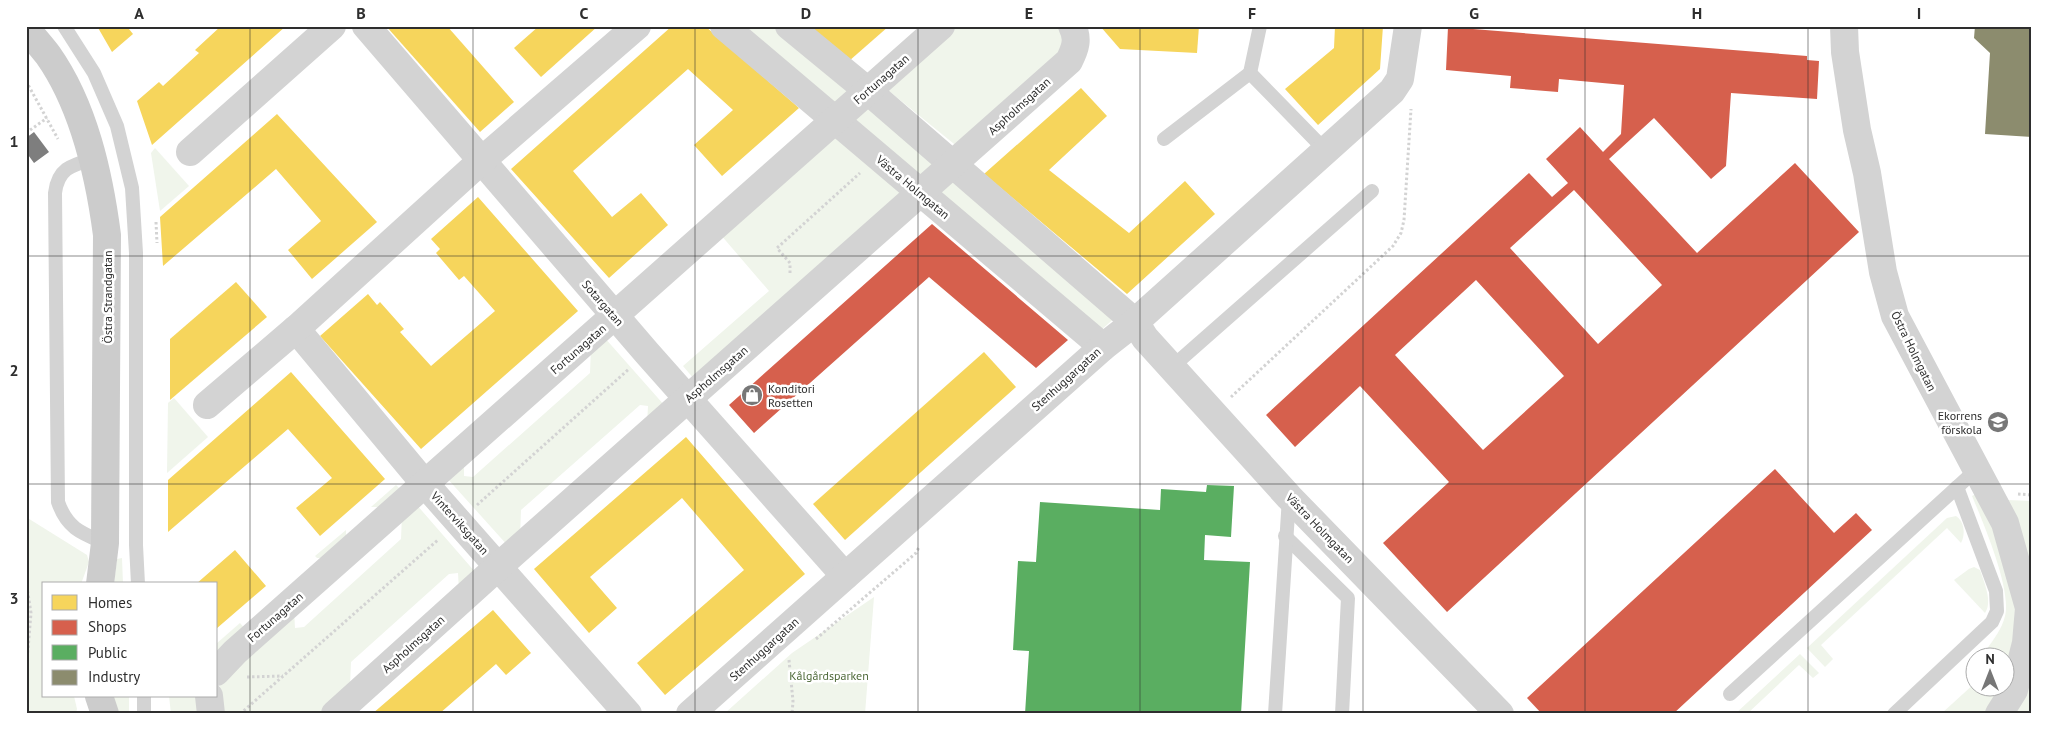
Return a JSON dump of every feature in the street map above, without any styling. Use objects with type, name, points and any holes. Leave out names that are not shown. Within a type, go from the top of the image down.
[{"type":"main road","name":"Östra Strandgatan","points":[[26,28],[48,56],[68,91],[82,124],[81,163],[102,197],[107,235],[105,542],[100,582]]},
{"type":"main road","points":[[88,714],[89,698]]},
{"type":"main road","points":[[100,698],[105,714]]},
{"type":"street","points":[[190,152],[332,26]]},
{"type":"street","name":"Sotargatan","points":[[366,26],[480,161],[687,399],[845,576]]},
{"type":"street","points":[[207,405],[296,329],[480,161],[637,26]]},
{"type":"street","name":"Västra Holmgatan","points":[[724,26],[1103,347]]},
{"type":"street","name":"Västra Holmgatan","points":[[789,26],[954,164],[1140,330],[1289,497],[1500,714]]},
{"type":"street","name":"Fortunagatan","points":[[218,670],[235,652],[941,26]]},
{"type":"street","name":"Aspholmsgatan","points":[[336,714],[499,566],[1069,61],[1075,50],[1076,40],[1072,26]]},
{"type":"street","name":"Stenhuggargatan","points":[[690,714],[1103,347],[1140,330],[1326,151],[1392,91],[1400,79],[1408,26]]},
{"type":"street","name":"Östra Holmgatan","points":[[1844,26],[1845,52],[1857,130],[1868,173],[1883,272],[1895,316],[1967,478],[2005,524],[2029,608],[2026,643],[2014,690],[2000,714]]},
{"type":"street","name":"Vinterviksgatan","points":[[296,329],[425,484],[628,714]]},
{"type":"street","points":[[209,698],[211,714]]},
{"type":"lane","points":[[64,26],[94,73],[117,126],[132,188],[136,253],[136,545],[138,582]]},
{"type":"lane","points":[[1164,139],[1250,73],[1260,26]]},
{"type":"lane","points":[[1250,73],[1326,151]]},
{"type":"lane","points":[[81,163],[56,181],[55,193],[58,502],[63,515],[78,531],[105,542]]},
{"type":"lane","points":[[1172,367],[1372,191]]},
{"type":"lane","points":[[1730,694],[1967,478],[1996,591],[1997,611],[1992,622],[1894,714]]},
{"type":"lane","points":[[1275,714],[1289,497]]},
{"type":"lane","points":[[1285,536],[1348,598],[1342,714]]},
{"type":"lane","points":[[144,698],[144,714]]},
{"type":"path","points":[[26,81],[46,118],[81,163]]},
{"type":"path","points":[[1214,413],[1392,246],[1401,233],[1404,220],[1411,105]]},
{"type":"path","points":[[26,133],[46,118]]},
{"type":"path","points":[[790,280],[790,262],[777,248],[878,157]]},
{"type":"path","points":[[26,581],[31,613],[26,673]]},
{"type":"path","points":[[789,659],[794,701],[792,714]]},
{"type":"green space","points":[[740,26],[775,26],[1118,315],[1100,331]]},
{"type":"green space","points":[[953,26],[1059,26],[1065,51],[959,148],[884,87]]},
{"type":"green space","points":[[832,134],[905,196],[694,379],[683,366],[769,291],[720,234]]},
{"type":"green space","points":[[155,148],[189,186],[160,211],[151,153]]},
{"type":"green space","points":[[604,337],[665,406],[647,425],[648,406],[640,405],[521,510],[520,538],[509,547],[446,477],[464,459],[464,476],[473,477],[590,373],[591,347]]},
{"type":"green space","points":[[174,398],[208,437],[167,473],[168,403]]},
{"type":"green space","points":[[396,485],[403,492],[381,507],[371,507]]},
{"type":"green space","points":[[1976,494],[1980,497],[2000,548],[2015,606],[2014,638],[2012,648],[1987,648],[2002,625],[2006,604],[2001,573],[1972,496]]},
{"type":"green space","points":[[2007,500],[2032,501],[2032,578]]},
{"type":"green space","points":[[416,504],[476,573],[459,591],[458,573],[449,574],[351,662],[350,686],[320,714],[221,714],[219,688],[221,682],[294,610],[295,628],[304,627],[401,539],[402,515]]},
{"type":"green space","points":[[1956,516],[1961,521],[1963,528],[1961,543],[1947,528],[1821,645],[1833,659],[1825,667],[1807,648],[1947,518]]},
{"type":"green space","points":[[26,517],[87,555],[89,562],[82,582],[42,582],[42,698],[74,698],[76,714],[26,714]]},
{"type":"green space","points":[[346,530],[346,543],[328,558],[317,558],[315,556]]},
{"type":"green space","points":[[122,558],[123,582],[114,582],[117,559]]},
{"type":"green space","points":[[1974,567],[1980,570],[1987,592],[1988,603],[1985,613],[1954,580]]},
{"type":"green space","name":"Kålgårdsparken","points":[[874,597],[865,714],[724,714],[792,653]]},
{"type":"green space","points":[[240,623],[245,629],[218,657],[218,642]]},
{"type":"green space","points":[[1800,654],[1819,673],[1813,678],[1799,665],[1747,714],[1735,714]]},
{"type":"green space","points":[[2032,667],[2032,714],[2015,714],[2019,708]]},
{"type":"green space","points":[[1966,691],[1966,698],[1994,698],[1984,714],[1941,714]]},
{"type":"green space","points":[[113,698],[129,698],[129,714],[118,714]]},
{"type":"green space","points":[[169,698],[196,698],[198,714],[171,714]]},
{"type":"building: Homes","points":[[97,26],[132,26],[129,29],[133,34],[112,52]]},
{"type":"building: Homes","points":[[221,26],[286,26],[152,145],[137,101],[159,82],[163,86],[199,53],[195,50]]},
{"type":"building: Homes","points":[[386,26],[447,26],[514,102],[480,132]]},
{"type":"building: Homes","points":[[539,26],[598,26],[541,77],[514,48]]},
{"type":"building: Homes","points":[[672,26],[705,26],[799,108],[722,176],[694,145],[733,110],[688,69],[573,171],[612,217],[641,193],[668,225],[609,278],[511,169]]},
{"type":"building: Homes","points":[[809,26],[889,26],[849,61]]},
{"type":"building: Homes","points":[[1100,26],[1199,26],[1197,53],[1120,49]]},
{"type":"building: Homes","points":[[1335,26],[1383,26],[1380,69],[1318,125],[1285,89],[1334,48]]},
{"type":"building: Homes","points":[[1081,88],[1107,116],[1049,170],[1129,233],[1185,181],[1215,214],[1127,294],[984,174]]},
{"type":"building: Homes","points":[[277,114],[377,222],[312,279],[288,250],[321,221],[276,169],[163,266],[160,217]]},
{"type":"building: Homes","points":[[478,197],[578,311],[421,449],[320,336],[368,294],[377,305],[380,302],[404,329],[400,332],[431,366],[495,311],[464,276],[459,280],[436,253],[440,249],[431,239]]},
{"type":"building: Homes","points":[[236,282],[267,317],[170,400],[170,339]]},
{"type":"building: Homes","points":[[984,352],[1016,387],[845,540],[813,504]]},
{"type":"building: Homes","points":[[291,372],[385,479],[320,536],[296,508],[332,478],[288,429],[168,532],[168,480]]},
{"type":"building: Homes","points":[[686,437],[805,574],[665,695],[637,663],[744,570],[682,498],[590,577],[617,608],[589,633],[534,569]]},
{"type":"building: Homes","points":[[235,550],[266,586],[218,627],[218,582],[198,582]]},
{"type":"building: Homes","points":[[493,610],[531,653],[506,675],[496,664],[439,714],[372,714]]},
{"type":"building: Shops","points":[[1448,27],[1807,56],[1807,60],[1819,61],[1817,99],[1731,93],[1726,166],[1711,179],[1654,118],[1609,159],[1697,253],[1795,163],[1859,232],[1447,612],[1383,543],[1449,482],[1360,386],[1295,447],[1266,415],[1529,173],[1552,197],[1568,183],[1546,159],[1580,127],[1603,152],[1621,134],[1624,85],[1559,79],[1558,92],[1510,88],[1511,76],[1446,70]],"holes":[[[1574,190],[1662,285],[1598,344],[1510,248]],[[1476,280],[1564,376],[1483,450],[1395,355]]]},
{"type":"building: Shops","points":[[932,224],[1068,340],[1036,368],[929,277],[754,433],[729,405]]},
{"type":"building: Shops","points":[[1775,469],[1834,533],[1856,513],[1872,530],[1673,714],[1542,714],[1527,698]]},
{"type":"building: Public","points":[[1207,485],[1234,486],[1231,537],[1205,535],[1204,560],[1250,562],[1241,714],[1025,714],[1029,651],[1013,650],[1018,561],[1036,562],[1040,502],[1160,510],[1161,489],[1206,492]]},
{"type":"building: Industry","points":[[1975,26],[2032,26],[2032,137],[1985,134],[1990,53],[1974,38]]},
{"type":"building: Other","points":[[34,132],[49,152],[34,163],[26,152],[26,148],[29,146],[26,138]]},
{"type":"place","name":"Konditori Rosetten","points":[[752,395]]},
{"type":"place","name":"Ekorrens förskola","points":[[1998,422]]}]
